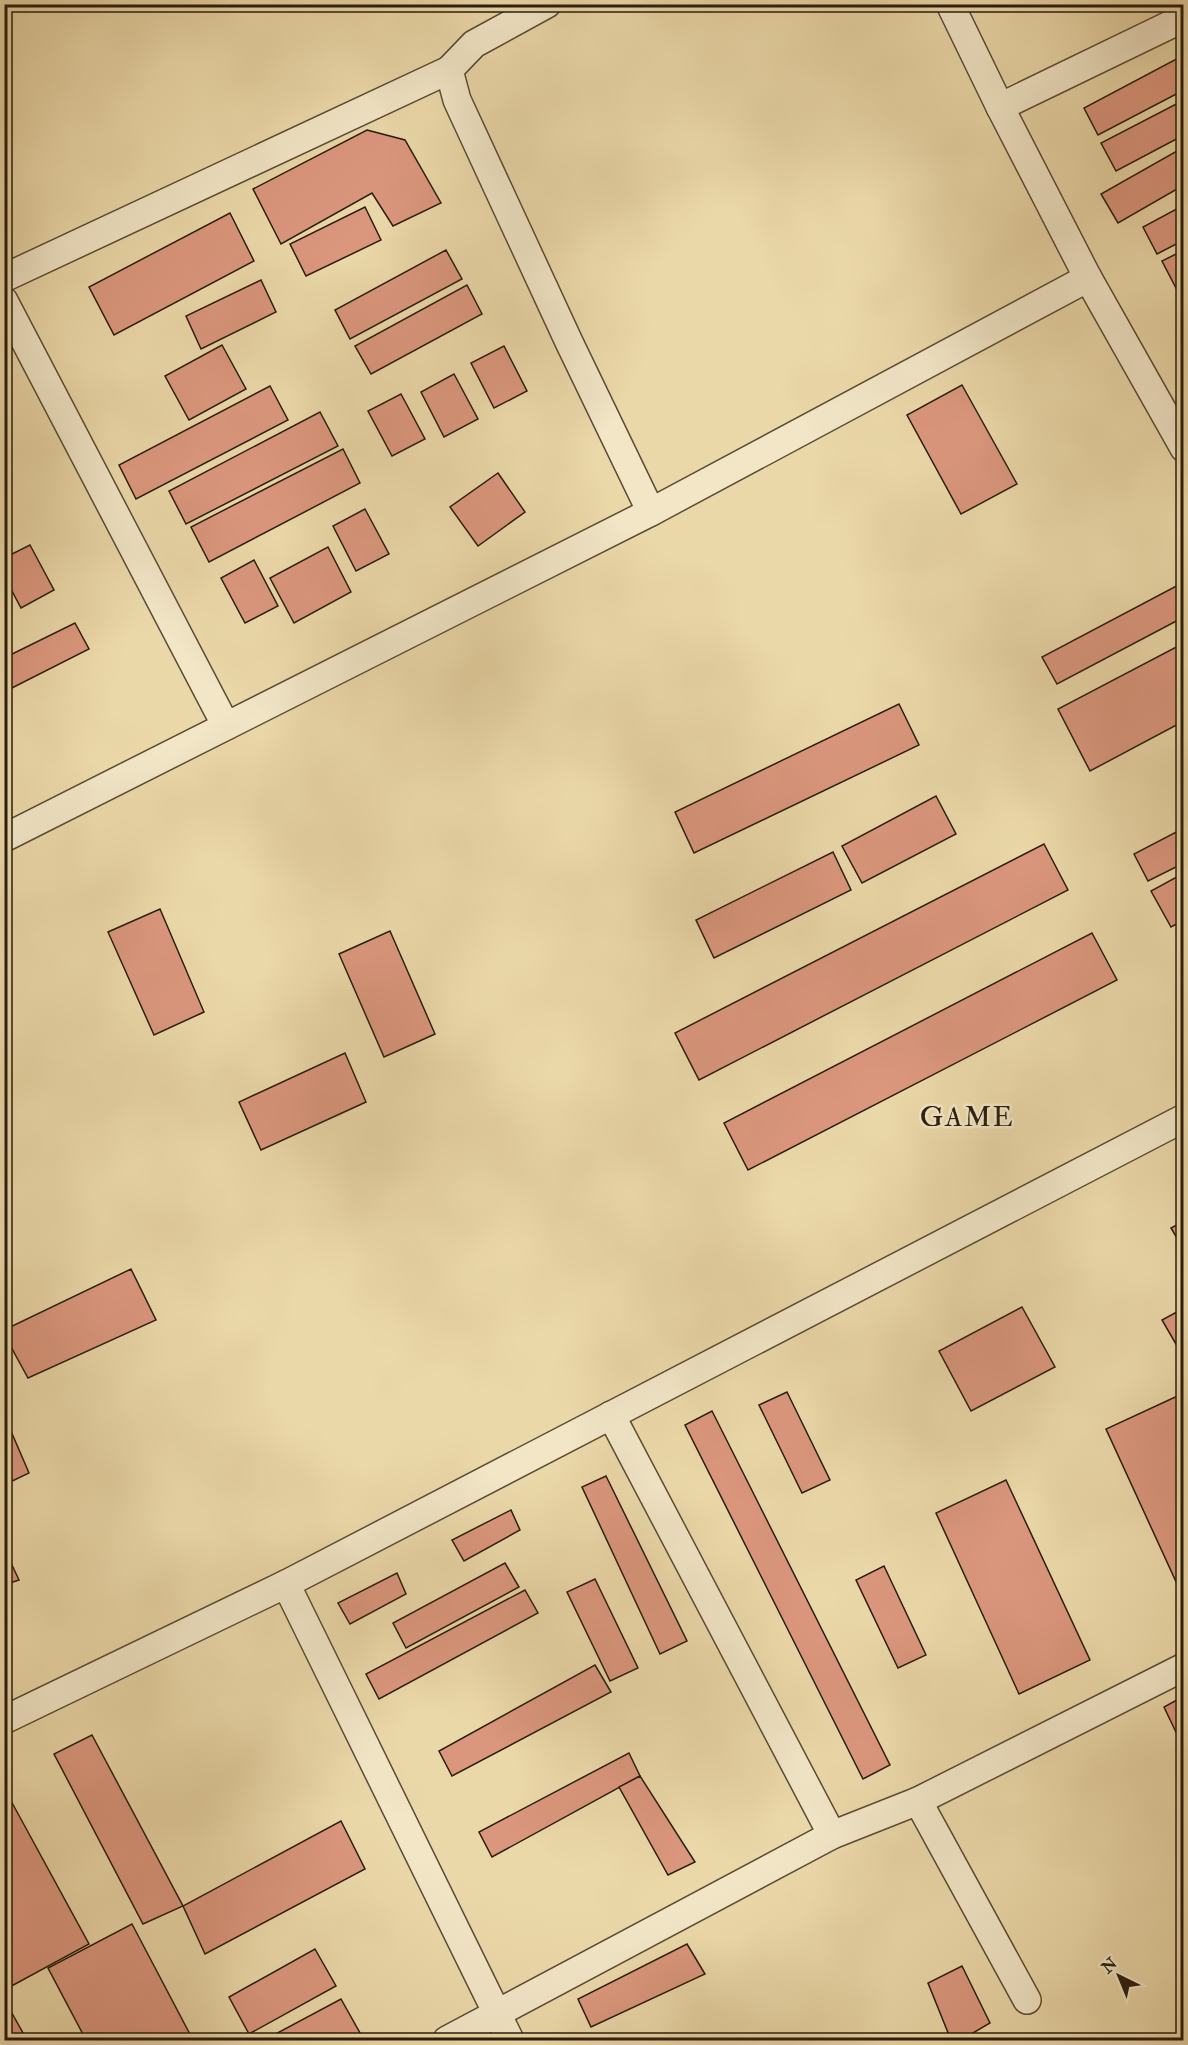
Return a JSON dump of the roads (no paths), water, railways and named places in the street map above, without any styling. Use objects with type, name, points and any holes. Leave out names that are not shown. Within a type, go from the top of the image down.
[{"type":"street","points":[[4,278],[449,70],[474,44],[547,4]]},
{"type":"street","points":[[950,4],[1088,278],[1184,448]]},
{"type":"street","points":[[1000,107],[1184,18]]},
{"type":"street","points":[[449,70],[457,100],[568,342],[651,512]]},
{"type":"street","points":[[4,838],[651,512],[1088,278]]},
{"type":"street","points":[[4,301],[226,726]]},
{"type":"street","points":[[4,1720],[286,1584],[1184,1118]]},
{"type":"street","points":[[611,1415],[832,1835]]},
{"type":"street","points":[[286,1584],[510,2040]]},
{"type":"street","points":[[447,2040],[832,1835],[918,1801],[1184,1667]]},
{"type":"street","points":[[918,1801],[1027,2000]]},
{"type":"district","name":"GAME","points":[[967,1116]]}]
